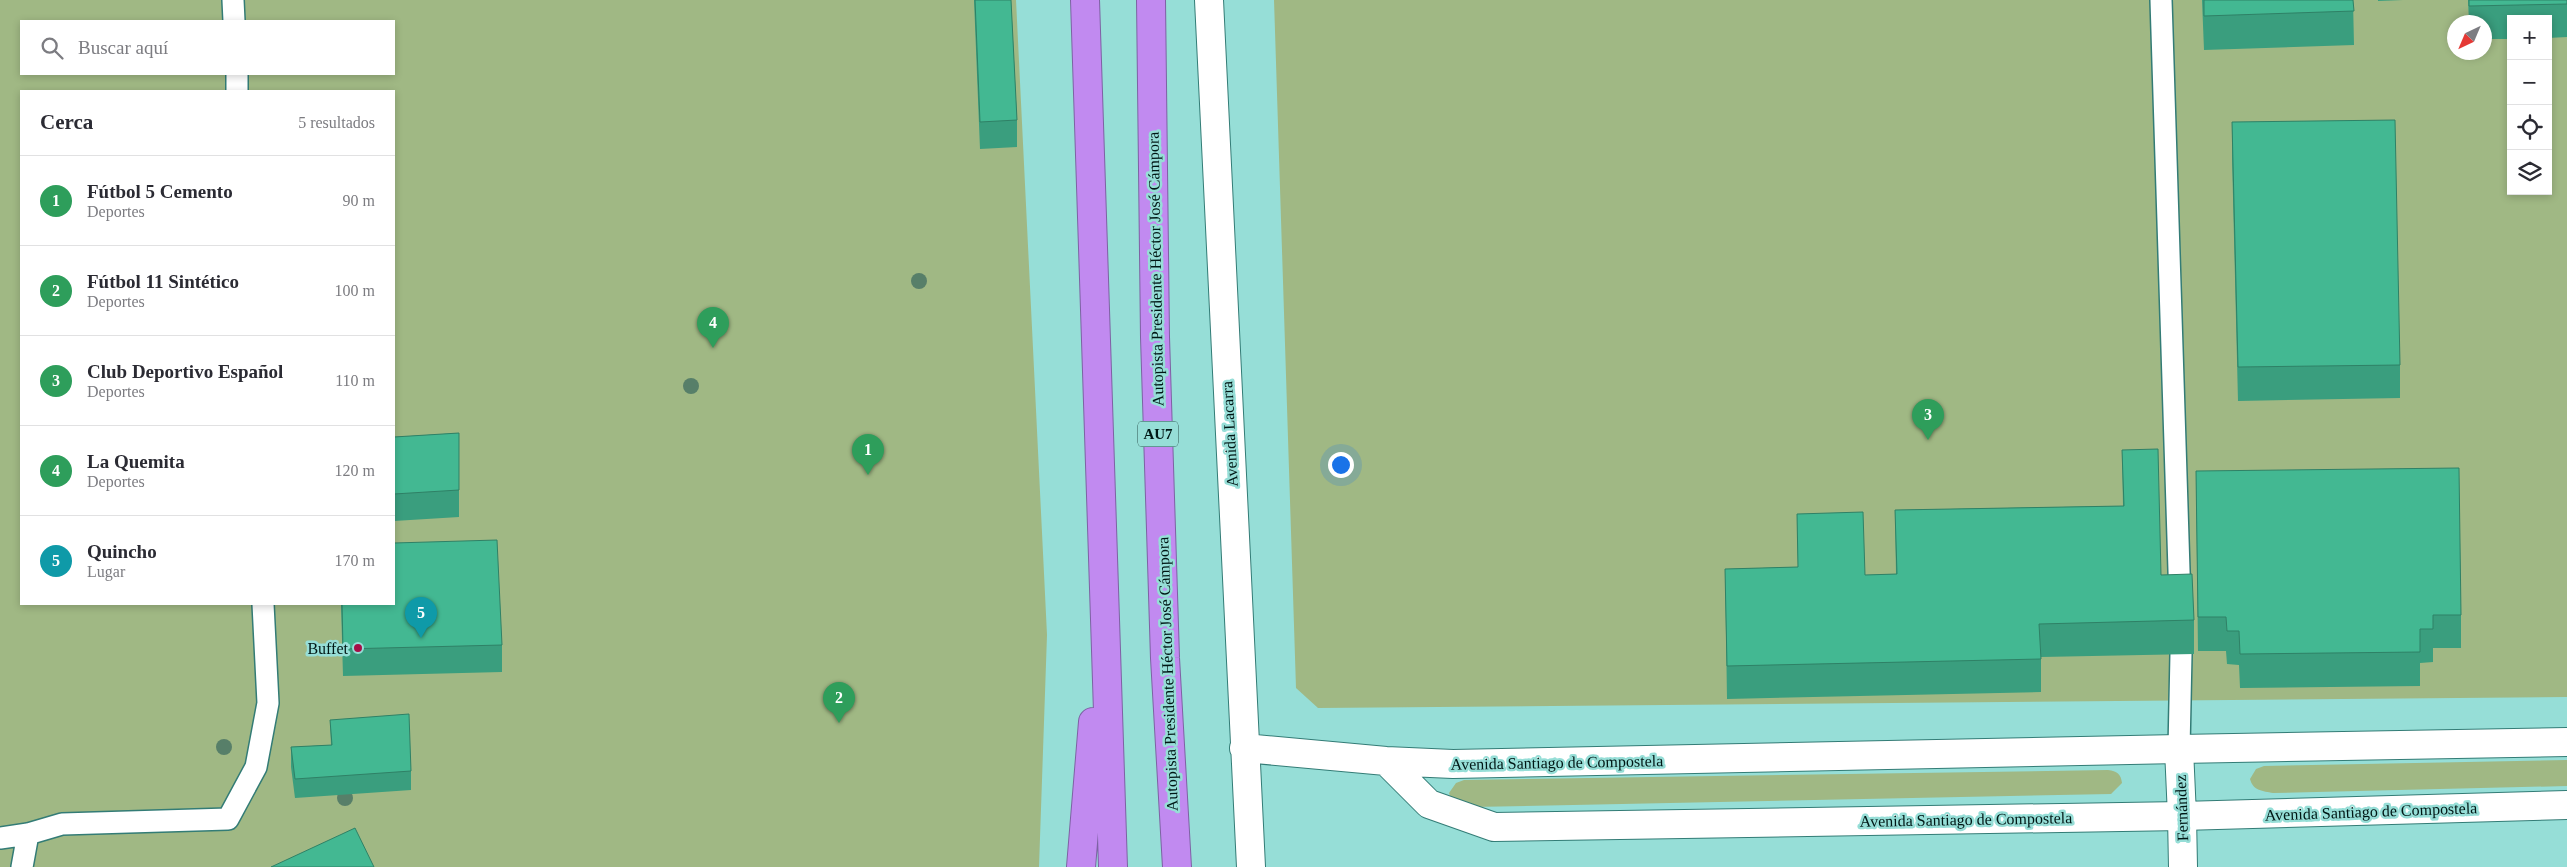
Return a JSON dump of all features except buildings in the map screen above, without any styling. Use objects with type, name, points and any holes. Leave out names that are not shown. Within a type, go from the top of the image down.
[{"type":"highway","points":[[1084,0],[1113,867]]},
{"type":"highway","name":"Autopista Presidente Héctor José Cámpora","points":[[1151,0],[1154,337],[1165,658],[1177,867]]},
{"type":"highway","points":[[1081,867],[1104,591]]},
{"type":"street","name":"Avenida Lacarra","points":[[1209,0],[1251,867]]},
{"type":"street","name":"Avenida Santiago de Compostela","points":[[1244,748],[1386,761],[1463,764],[2567,742]]},
{"type":"street","name":"Fernández","points":[[2179,749],[2183,867]]},
{"type":"street","name":"Avenida Santiago de Compostela","points":[[1386,761],[1429,804],[1494,827],[2182,816],[2567,805]]},
{"type":"lane","points":[[233,0],[234,20]]},
{"type":"lane","points":[[2161,0],[2180,608]]},
{"type":"lane","points":[[237,75],[238,90]]},
{"type":"lane","points":[[0,838],[28,834],[62,824],[228,819],[256,767],[268,703],[263,605]]},
{"type":"lane","points":[[2179,749],[2181,654]]},
{"type":"lane","points":[[22,867],[28,834]]},
{"type":"green space","points":[[0,0],[1016,0],[1047,635],[1039,867],[0,867]]},
{"type":"green space","points":[[1274,0],[2567,0],[2567,697],[1318,708],[1296,688]]},
{"type":"green space","points":[[2567,760],[2567,786],[2273,793],[2256,788],[2250,779],[2256,769],[2264,766]]},
{"type":"green space","points":[[2108,770],[2118,774],[2121,777],[2122,783],[2111,794],[1473,807],[1451,799],[1449,793],[1456,783],[1464,780]]},
{"type":"place","name":"La Quemita","points":[[713,348]]},
{"type":"place","name":"Club Deportivo Español","points":[[1928,440]]},
{"type":"place","name":"Fútbol 5 Cemento","points":[[868,475]]},
{"type":"place","name":"Quincho","points":[[421,638]]},
{"type":"place","name":"Buffet","points":[[358,648]]},
{"type":"place","name":"Fútbol 11 Sintético","points":[[839,723]]}]
